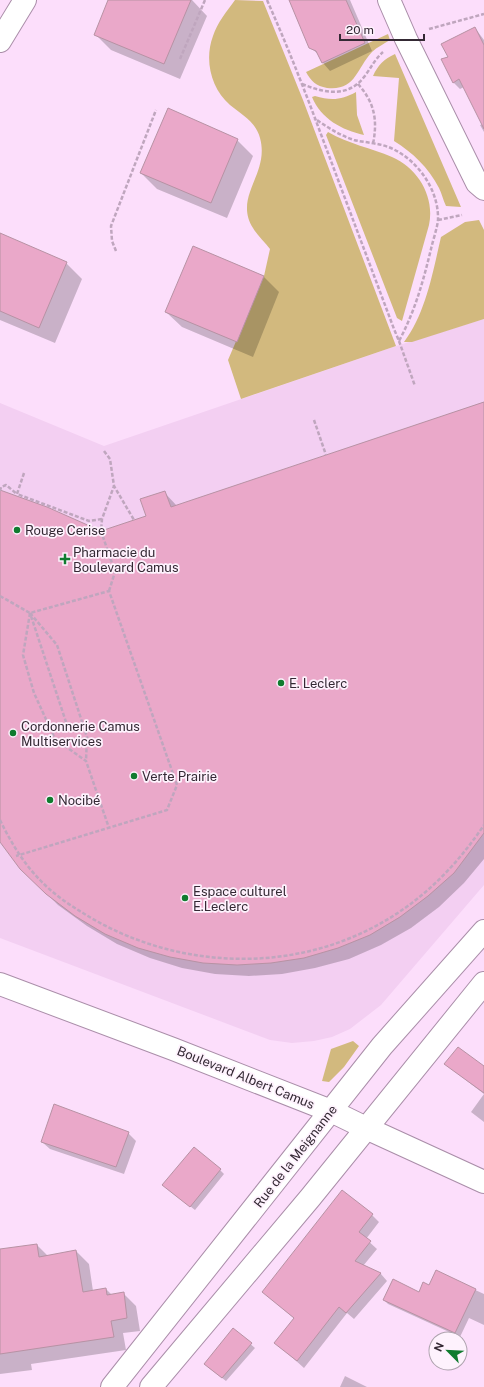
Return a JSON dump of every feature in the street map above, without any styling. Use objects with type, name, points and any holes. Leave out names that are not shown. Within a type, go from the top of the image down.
[{"type":"street","points":[[0,40],[25,0]]},
{"type":"street","points":[[389,0],[406,39],[477,183],[484,189]]},
{"type":"street","name":"Rue de la Meignanne","points":[[112,1387],[382,1046],[484,931]]},
{"type":"street","name":"Boulevard Albert Camus","points":[[1,983],[331,1111],[484,1182]]},
{"type":"street","points":[[151,1387],[310,1198],[484,983]]},
{"type":"path","points":[[180,59],[205,0]]},
{"type":"path","points":[[268,0],[302,84],[415,386]]},
{"type":"path","points":[[422,32],[436,26],[484,14]]},
{"type":"path","points":[[302,84],[324,92],[337,93],[358,84],[376,58],[389,48]]},
{"type":"path","points":[[358,84],[368,95],[374,109],[376,121],[373,144]]},
{"type":"path","points":[[116,251],[112,240],[111,226],[156,110]]},
{"type":"path","points":[[314,118],[332,130],[353,139],[391,148],[403,154],[422,173],[431,188],[436,203],[438,220],[417,303],[399,341]]},
{"type":"path","points":[[438,220],[462,215]]},
{"type":"path","points":[[314,420],[326,455]]},
{"type":"path","points":[[104,451],[110,459],[114,486],[134,520]]},
{"type":"path","points":[[17,494],[24,473]]},
{"type":"path","points":[[0,491],[1,488],[6,485],[17,494],[88,521],[102,520]]},
{"type":"path","points":[[16,856],[47,848],[167,810],[177,785],[109,591],[114,572],[101,531],[102,520],[114,486]]},
{"type":"path","points":[[30,613],[109,591]]},
{"type":"path","points":[[0,596],[30,613],[57,645],[87,737],[86,761],[109,828]]},
{"type":"path","points":[[30,613],[66,722]]},
{"type":"path","points":[[30,613],[23,655],[34,693],[55,739],[86,761]]},
{"type":"path","points":[[0,820],[19,854],[40,880],[67,903],[97,922],[129,937],[163,949],[198,956],[233,959],[269,958],[304,952],[339,942],[372,928],[398,913],[447,873],[467,850],[484,825]]},
{"type":"shaded area","points":[[235,0],[263,1],[303,100],[396,346],[241,399],[228,360],[264,276],[270,249],[253,228],[248,216],[247,206],[249,195],[260,163],[262,151],[260,138],[252,123],[230,105],[218,91],[211,74],[209,64],[210,45],[217,26]]},
{"type":"shaded area","points":[[388,34],[390,40],[372,52],[354,78],[344,86],[327,88],[320,86],[312,80],[306,72]]},
{"type":"shaded area","points":[[395,54],[461,207],[446,206],[439,188],[430,173],[408,150],[394,141],[399,78],[373,76],[382,63]]},
{"type":"shaded area","points":[[356,92],[357,115],[364,135],[340,127],[333,122],[321,112],[312,97],[315,96],[326,99],[336,99],[346,97]]},
{"type":"shaded area","points":[[328,132],[344,140],[392,157],[401,162],[410,168],[417,176],[427,194],[430,214],[429,225],[402,321],[397,318],[326,135]]},
{"type":"shaded area","points":[[479,220],[484,230],[484,319],[412,342],[404,342],[412,331],[428,291],[441,237],[465,222]]},
{"type":"shaded area","points":[[484,319],[484,885],[381,1005],[350,1029],[332,1037],[314,1041],[292,1043],[270,1040],[0,938],[0,403],[104,446],[396,346]]},
{"type":"shaded area","points":[[353,1041],[359,1046],[344,1067],[329,1082],[322,1081],[331,1049]]},
{"type":"building","points":[[108,0],[191,0],[164,64],[94,35]]},
{"type":"building","points":[[289,0],[346,0],[365,43],[322,63],[316,51],[309,48]]},
{"type":"building","points":[[475,27],[484,45],[484,129],[459,79],[453,83],[441,59],[448,57],[441,44]]},
{"type":"building","points":[[168,108],[238,139],[211,203],[140,173]]},
{"type":"building","points":[[0,233],[67,262],[39,328],[0,311]]},
{"type":"building","points":[[193,246],[264,276],[237,342],[165,312]]},
{"type":"building","points":[[484,402],[484,833],[454,873],[428,896],[400,917],[370,935],[338,948],[304,958],[271,963],[237,965],[203,963],[170,957],[138,948],[105,934],[75,916],[46,894],[20,869],[0,842],[0,490],[47,507],[101,531],[146,516],[140,499],[165,491],[171,507]]},
{"type":"building","points":[[458,1047],[484,1066],[484,1093],[444,1064]]},
{"type":"building","points":[[54,1104],[129,1132],[116,1167],[41,1142]]},
{"type":"building","points":[[194,1147],[221,1169],[190,1207],[162,1185]]},
{"type":"building","points":[[342,1190],[373,1214],[359,1232],[371,1241],[355,1261],[381,1273],[346,1313],[339,1307],[297,1361],[274,1343],[294,1318],[262,1292]]},
{"type":"building","points":[[37,1244],[39,1257],[76,1250],[83,1292],[106,1288],[107,1295],[124,1292],[127,1318],[111,1321],[114,1337],[0,1354],[0,1249]]},
{"type":"building","points":[[436,1270],[476,1289],[456,1331],[451,1331],[383,1300],[393,1279],[419,1292],[423,1282],[429,1285]]},
{"type":"building","points":[[233,1328],[252,1343],[222,1378],[204,1364]]},
{"type":"place","name":"Rouge Cerise","points":[[17,530]]},
{"type":"place","name":"Pharmacie du Boulevard Camus","points":[[65,559]]},
{"type":"place","name":"E. Leclerc","points":[[281,683]]},
{"type":"place","name":"Cordonnerie Camus Multiservices","points":[[13,733]]},
{"type":"place","name":"Verte Prairie","points":[[134,776]]},
{"type":"place","name":"Nocibé","points":[[50,800]]},
{"type":"place","name":"Espace culturel E.Leclerc","points":[[185,898]]}]
